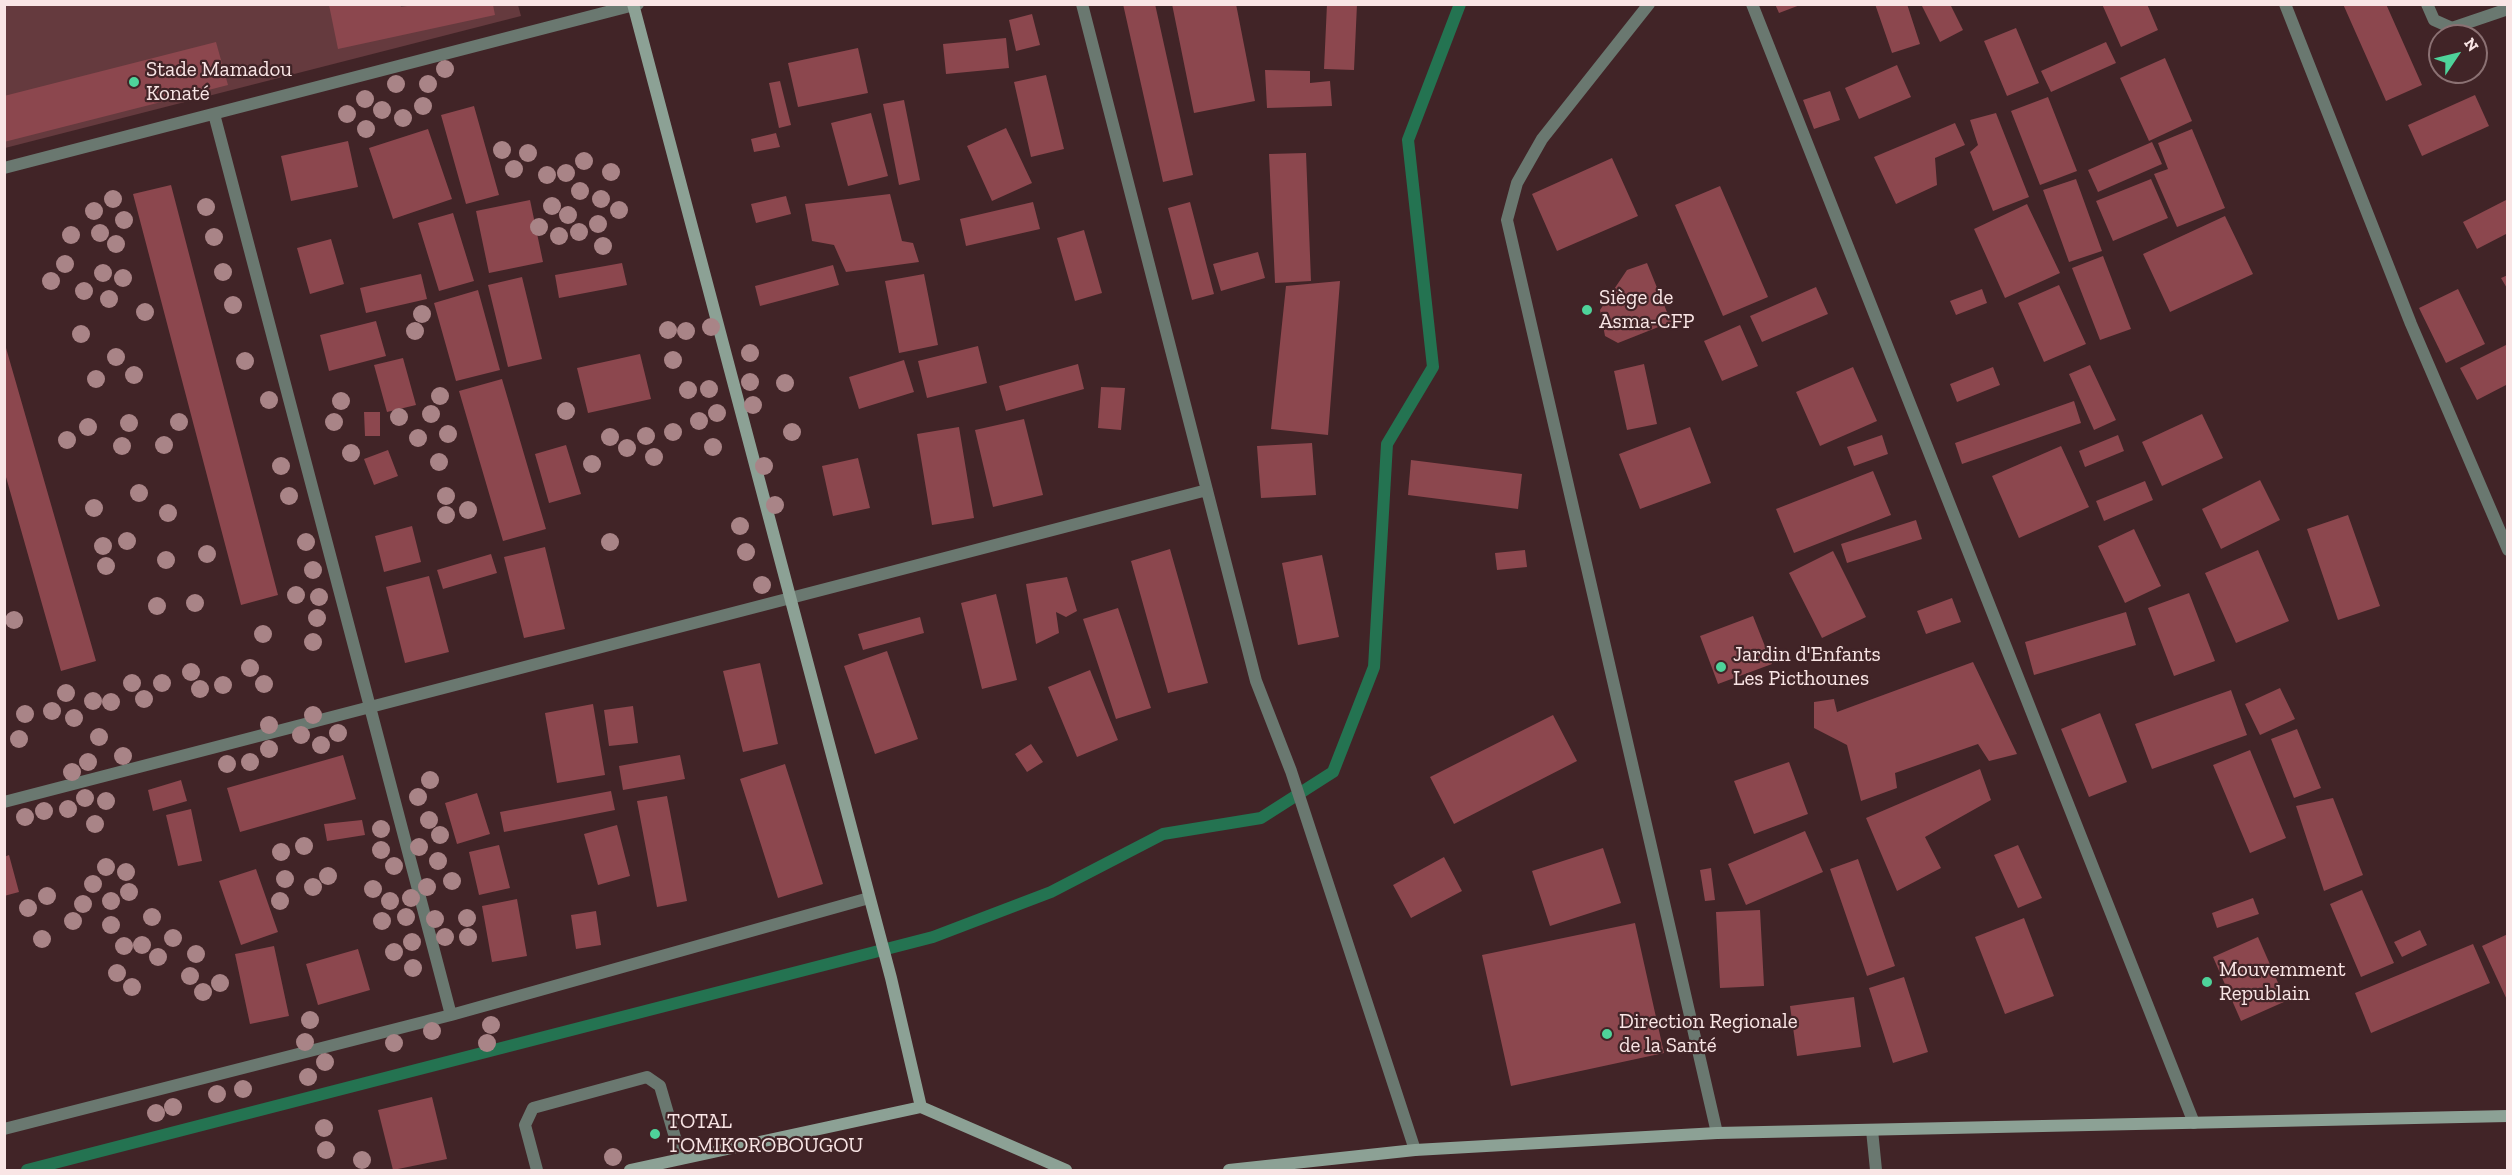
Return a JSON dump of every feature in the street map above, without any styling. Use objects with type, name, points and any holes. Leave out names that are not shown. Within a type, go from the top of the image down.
[{"type":"street","points":[[1082,4],[1256,681],[1292,771],[1415,1150]]},
{"type":"street","points":[[1649,4],[1542,139],[1517,183],[1507,220],[1717,1133]]},
{"type":"street","points":[[1752,4],[2194,1123]]},
{"type":"street","points":[[2285,4],[2411,324],[2508,550]]},
{"type":"street","points":[[2427,4],[2434,20],[2452,28],[2508,9]]},
{"type":"street","points":[[4,168],[635,5],[891,978],[921,1107]]},
{"type":"street","points":[[214,114],[451,1015]]},
{"type":"street","points":[[4,802],[1207,490]]},
{"type":"street","points":[[4,1129],[451,1015],[869,898]]},
{"type":"street","points":[[537,1170],[525,1125],[532,1108],[647,1077],[660,1086],[681,1158]]},
{"type":"street","points":[[630,1170],[921,1107],[1066,1170]]},
{"type":"street","points":[[1229,1170],[1415,1150],[1717,1133],[2508,1116]]},
{"type":"street","points":[[1872,1130],[1875,1170]]},
{"type":"shaded area","name":"Stade Mamadou Konaté","points":[[5,5],[518,5],[521,16],[5,148]]},
{"type":"building","points":[[400,4],[401,7],[493,5],[495,15],[338,49],[329,5]]},
{"type":"building","points":[[1123,4],[1155,4],[1193,175],[1163,182]]},
{"type":"building","points":[[1172,4],[1236,4],[1255,101],[1194,113]]},
{"type":"building","points":[[1327,4],[1357,4],[1354,70],[1324,69]]},
{"type":"building","points":[[1775,4],[1800,4],[1800,5],[1779,13]]},
{"type":"building","points":[[1875,4],[1907,4],[1920,44],[1892,53]]},
{"type":"building","points":[[1921,4],[1950,4],[1963,30],[1940,42]]},
{"type":"building","points":[[2102,4],[2147,4],[2158,30],[2121,47]]},
{"type":"building","points":[[2343,4],[2386,4],[2422,85],[2386,101]]},
{"type":"building","points":[[1032,14],[1040,45],[1016,51],[1009,20]]},
{"type":"building","points":[[2016,28],[2039,83],[2007,96],[1984,41]]},
{"type":"building","points":[[1006,38],[1009,68],[946,74],[943,44]]},
{"type":"building","points":[[216,42],[228,85],[4,142],[4,96]]},
{"type":"building","points":[[2106,42],[2116,63],[2051,92],[2041,71]]},
{"type":"building","points":[[858,48],[868,93],[798,107],[788,63]]},
{"type":"building","points":[[2165,58],[2192,121],[2149,141],[2120,78]]},
{"type":"building","points":[[1897,65],[1911,97],[1859,119],[1845,88]]},
{"type":"building","points":[[1265,70],[1310,71],[1310,83],[1330,81],[1332,106],[1267,108]]},
{"type":"building","points":[[1046,75],[1064,149],[1031,157],[1014,82]]},
{"type":"building","points":[[780,81],[791,125],[779,128],[769,83]]},
{"type":"building","points":[[1830,91],[1840,120],[1814,129],[1803,100]]},
{"type":"building","points":[[2475,95],[2489,126],[2422,156],[2408,125]]},
{"type":"building","points":[[2048,97],[2077,171],[2040,185],[2011,111]]},
{"type":"building","points":[[904,100],[920,180],[899,185],[883,104]]},
{"type":"building","points":[[474,106],[499,195],[466,204],[441,115]]},
{"type":"building","points":[[871,113],[888,176],[848,186],[831,123]]},
{"type":"building","points":[[1996,113],[2029,197],[1993,211],[1970,152],[1978,145],[1970,120]]},
{"type":"building","points":[[1955,123],[1965,145],[1935,158],[1937,185],[1896,204],[1874,157]]},
{"type":"building","points":[[1006,128],[1032,183],[992,201],[967,146]]},
{"type":"building","points":[[428,129],[452,199],[393,219],[369,148]]},
{"type":"building","points":[[2192,129],[2225,208],[2177,227],[2154,174],[2168,169],[2158,143]]},
{"type":"building","points":[[776,133],[780,147],[754,152],[751,139]]},
{"type":"building","points":[[348,141],[358,187],[291,201],[281,156]]},
{"type":"building","points":[[2152,142],[2162,164],[2098,192],[2088,170]]},
{"type":"building","points":[[1306,153],[1311,281],[1275,283],[1269,154]]},
{"type":"building","points":[[1612,158],[1638,216],[1557,251],[1532,194]]},
{"type":"building","points":[[2076,179],[2102,251],[2069,262],[2043,190]]},
{"type":"building","points":[[2151,179],[2168,218],[2113,241],[2096,201]]},
{"type":"building","points":[[171,185],[278,595],[241,605],[133,194]]},
{"type":"building","points":[[1720,186],[1768,297],[1723,316],[1675,205]]},
{"type":"building","points":[[890,194],[902,241],[913,243],[919,262],[846,272],[834,245],[812,241],[805,204]]},
{"type":"building","points":[[786,196],[791,214],[756,223],[751,204]]},
{"type":"building","points":[[2508,199],[2508,233],[2477,249],[2463,222]]},
{"type":"building","points":[[530,200],[543,262],[489,273],[476,211]]},
{"type":"building","points":[[1033,202],[1040,229],[966,246],[960,219]]},
{"type":"building","points":[[1190,202],[1214,294],[1192,300],[1168,208]]},
{"type":"building","points":[[2027,204],[2060,273],[2005,298],[1974,229]]},
{"type":"building","points":[[453,213],[474,281],[439,291],[418,223]]},
{"type":"building","points":[[2225,216],[2253,274],[2170,312],[2143,254]]},
{"type":"building","points":[[1084,230],[1102,293],[1075,301],[1057,238]]},
{"type":"building","points":[[331,239],[344,284],[310,294],[297,248]]},
{"type":"building","points":[[1258,252],[1265,278],[1221,291],[1213,264]]},
{"type":"building","points":[[2103,256],[2131,329],[2100,340],[2072,268]]},
{"type":"building","points":[[622,263],[627,285],[559,298],[555,275]]},
{"type":"building","points":[[1647,263],[1671,322],[1618,343],[1605,336],[1600,310],[1627,270]]},
{"type":"building","points":[[833,265],[839,285],[760,306],[755,286]]},
{"type":"building","points":[[421,274],[427,299],[366,313],[360,288]]},
{"type":"building","points":[[924,274],[938,345],[899,353],[885,281]]},
{"type":"building","points":[[2508,275],[2508,290],[2501,278]]},
{"type":"building","points":[[522,277],[542,359],[508,367],[488,285]]},
{"type":"building","points":[[1340,281],[1328,435],[1271,429],[1286,286]]},
{"type":"building","points":[[2059,285],[2086,344],[2044,362],[2018,303]]},
{"type":"building","points":[[1816,287],[1828,314],[1762,342],[1750,316]]},
{"type":"building","points":[[1982,289],[1987,303],[1956,315],[1950,301]]},
{"type":"building","points":[[2458,289],[2485,344],[2446,363],[2419,308]]},
{"type":"building","points":[[478,290],[500,370],[456,381],[434,303]]},
{"type":"building","points":[[376,321],[386,356],[329,371],[320,335]]},
{"type":"building","points":[[1740,325],[1758,366],[1722,381],[1704,341]]},
{"type":"building","points":[[4,341],[96,661],[61,671],[4,470]]},
{"type":"building","points":[[2508,344],[2508,384],[2477,400],[2460,368]]},
{"type":"building","points":[[978,346],[987,383],[927,398],[918,361]]},
{"type":"building","points":[[640,354],[651,399],[588,413],[577,368]]},
{"type":"building","points":[[403,358],[416,405],[387,412],[374,365]]},
{"type":"building","points":[[904,360],[914,392],[859,409],[849,377]]},
{"type":"building","points":[[1078,364],[1084,389],[1006,411],[999,386]]},
{"type":"building","points":[[1644,364],[1657,424],[1627,430],[1614,371]]},
{"type":"building","points":[[2090,365],[2116,420],[2094,430],[2069,374]]},
{"type":"building","points":[[1853,367],[1877,421],[1820,446],[1796,392]]},
{"type":"building","points":[[1993,367],[2000,385],[1957,402],[1950,384]]},
{"type":"building","points":[[502,379],[546,529],[503,541],[459,391]]},
{"type":"building","points":[[1101,387],[1125,388],[1121,430],[1098,428]]},
{"type":"building","points":[[2074,401],[2081,423],[1962,464],[1955,443]]},
{"type":"building","points":[[364,412],[380,412],[380,436],[365,436]]},
{"type":"building","points":[[2202,414],[2223,458],[2162,486],[2142,442]]},
{"type":"building","points":[[1024,419],[1043,495],[993,507],[975,430]]},
{"type":"building","points":[[959,427],[974,518],[932,525],[917,434]]},
{"type":"building","points":[[1690,427],[1711,483],[1640,509],[1619,454]]},
{"type":"building","points":[[1882,435],[1888,454],[1854,466],[1847,447]]},
{"type":"building","points":[[2118,435],[2124,451],[2085,467],[2079,451]]},
{"type":"building","points":[[1312,443],[1316,495],[1261,498],[1257,446]]},
{"type":"building","points":[[566,445],[581,494],[549,503],[535,454]]},
{"type":"building","points":[[2061,446],[2089,507],[2019,538],[1992,476]]},
{"type":"building","points":[[388,450],[398,476],[374,485],[364,459]]},
{"type":"building","points":[[858,458],[870,508],[833,516],[822,466]]},
{"type":"building","points":[[1411,460],[1522,474],[1518,509],[1408,495]]},
{"type":"building","points":[[1873,471],[1891,515],[1794,553],[1776,509]]},
{"type":"building","points":[[2260,480],[2280,520],[2221,549],[2202,509]]},
{"type":"building","points":[[2145,481],[2153,500],[2104,521],[2096,501]]},
{"type":"building","points":[[2348,515],[2380,606],[2338,620],[2307,529]]},
{"type":"building","points":[[1916,520],[1922,539],[1847,563],[1841,544]]},
{"type":"building","points":[[412,526],[421,562],[384,572],[375,536]]},
{"type":"building","points":[[2134,529],[2161,586],[2125,603],[2098,546]]},
{"type":"building","points":[[545,547],[565,629],[524,638],[504,557]]},
{"type":"building","points":[[1170,549],[1208,683],[1168,693],[1131,561]]},
{"type":"building","points":[[1525,550],[1527,567],[1497,570],[1495,553]]},
{"type":"building","points":[[2258,550],[2289,621],[2236,643],[2205,573]]},
{"type":"building","points":[[1833,551],[1866,617],[1822,638],[1789,573]]},
{"type":"building","points":[[491,554],[497,573],[443,589],[437,570]]},
{"type":"building","points":[[1322,555],[1339,637],[1298,645],[1282,563]]},
{"type":"building","points":[[429,576],[449,652],[405,663],[386,587]]},
{"type":"building","points":[[1067,577],[1077,611],[1066,617],[1056,612],[1059,633],[1036,644],[1026,584]]},
{"type":"building","points":[[2189,593],[2215,661],[2174,676],[2148,608]]},
{"type":"building","points":[[996,594],[1017,680],[982,689],[961,603]]},
{"type":"building","points":[[1952,598],[1961,622],[1926,634],[1917,611]]},
{"type":"building","points":[[1118,608],[1151,708],[1116,719],[1083,619]]},
{"type":"building","points":[[2126,612],[2136,645],[2034,675],[2025,642]]},
{"type":"building","points":[[1753,616],[1772,664],[1718,684],[1700,636]]},
{"type":"building","points":[[920,617],[924,633],[863,650],[858,634]]},
{"type":"building","points":[[887,651],[918,739],[875,754],[844,666]]},
{"type":"building","points":[[1973,662],[2017,754],[1989,761],[1978,744],[1895,773],[1897,788],[1861,801],[1847,745],[1814,728],[1814,702],[1834,699],[1837,712]]},
{"type":"building","points":[[760,663],[778,744],[743,752],[723,671]]},
{"type":"building","points":[[1090,670],[1118,740],[1077,757],[1048,687]]},
{"type":"building","points":[[2280,688],[2295,719],[2260,735],[2245,704]]},
{"type":"building","points":[[2231,690],[2247,735],[2152,769],[2135,724]]},
{"type":"building","points":[[593,704],[605,775],[557,783],[545,713]]},
{"type":"building","points":[[633,706],[638,743],[609,746],[604,710]]},
{"type":"building","points":[[2100,713],[2127,782],[2089,797],[2061,729]]},
{"type":"building","points":[[1553,715],[1577,761],[1454,824],[1430,777]]},
{"type":"building","points":[[2297,729],[2321,788],[2294,798],[2271,739]]},
{"type":"building","points":[[1031,744],[1043,762],[1027,772],[1015,754]]},
{"type":"building","points":[[2250,750],[2286,838],[2250,853],[2213,765]]},
{"type":"building","points":[[343,755],[356,799],[240,832],[227,788]]},
{"type":"building","points":[[680,755],[685,779],[623,790],[619,766]]},
{"type":"building","points":[[1789,762],[1808,814],[1754,834],[1734,781]]},
{"type":"building","points":[[785,764],[823,884],[778,898],[740,779]]},
{"type":"building","points":[[1980,769],[1991,800],[1925,837],[1941,868],[1897,891],[1866,818]]},
{"type":"building","points":[[181,780],[187,801],[153,811],[148,790]]},
{"type":"building","points":[[611,791],[615,810],[504,832],[500,812]]},
{"type":"building","points":[[477,793],[490,834],[457,844],[445,803]]},
{"type":"building","points":[[667,796],[687,901],[657,907],[637,801]]},
{"type":"building","points":[[2333,798],[2363,875],[2324,891],[2296,806]]},
{"type":"building","points":[[191,809],[202,861],[178,866],[166,815]]},
{"type":"building","points":[[362,820],[365,835],[327,841],[324,824]]},
{"type":"building","points":[[617,825],[630,876],[598,885],[584,834]]},
{"type":"building","points":[[1805,831],[1823,872],[1746,905],[1728,864]]},
{"type":"building","points":[[499,845],[510,888],[479,895],[469,852]]},
{"type":"building","points":[[2018,845],[2042,898],[2018,908],[1994,855]]},
{"type":"building","points":[[1603,848],[1621,903],[1550,926],[1532,871]]},
{"type":"building","points":[[9,855],[19,892],[4,896],[4,857]]},
{"type":"building","points":[[1444,857],[1462,891],[1411,918],[1393,885]]},
{"type":"building","points":[[1858,859],[1895,966],[1867,976],[1830,869]]},
{"type":"building","points":[[1711,868],[1715,900],[1705,901],[1700,870]]},
{"type":"building","points":[[256,869],[278,932],[241,945],[219,881]]},
{"type":"building","points":[[2362,890],[2394,963],[2361,977],[2330,904]]},
{"type":"building","points":[[2253,898],[2259,914],[2217,928],[2212,913]]},
{"type":"building","points":[[517,899],[527,956],[492,962],[482,906]]},
{"type":"building","points":[[1760,910],[1764,986],[1720,988],[1716,912]]},
{"type":"building","points":[[596,911],[601,945],[576,949],[571,915]]},
{"type":"building","points":[[2024,918],[2054,996],[2005,1014],[1975,937]]},
{"type":"building","points":[[1635,923],[1664,1053],[1511,1086],[1482,955]]},
{"type":"building","points":[[2420,930],[2427,945],[2402,957],[2394,942]]},
{"type":"building","points":[[2508,934],[2508,1002],[2482,946]]},
{"type":"building","points":[[2258,937],[2286,1001],[2241,1021],[2213,957]]},
{"type":"building","points":[[2473,944],[2490,983],[2371,1033],[2355,993]]},
{"type":"building","points":[[274,946],[289,1016],[250,1024],[235,954]]},
{"type":"building","points":[[358,949],[370,990],[318,1005],[306,964]]},
{"type":"building","points":[[1904,977],[1928,1052],[1893,1063],[1869,988]]},
{"type":"building","points":[[1854,997],[1861,1047],[1797,1056],[1790,1006]]},
{"type":"building","points":[[432,1097],[447,1159],[393,1170],[378,1110]]},
{"type":"waterway","points":[[27,1170],[933,937],[1051,892],[1163,834],[1261,818],[1333,772],[1374,667],[1387,444],[1433,367],[1408,140],[1460,4]]},
{"type":"place","name":"Stade Mamadou Konaté","points":[[134,82]]},
{"type":"place","name":"Siège de Asma-CFP","points":[[1587,310]]},
{"type":"place","name":"Jardin d'Enfants Les Picthounes","points":[[1721,667]]},
{"type":"place","name":"Mouvemment Republain","points":[[2207,982]]},
{"type":"place","name":"Direction Regionale de la Santé","points":[[1607,1034]]},
{"type":"place","name":"TOTAL TOMIKOROBOUGOU","points":[[655,1134]]}]
